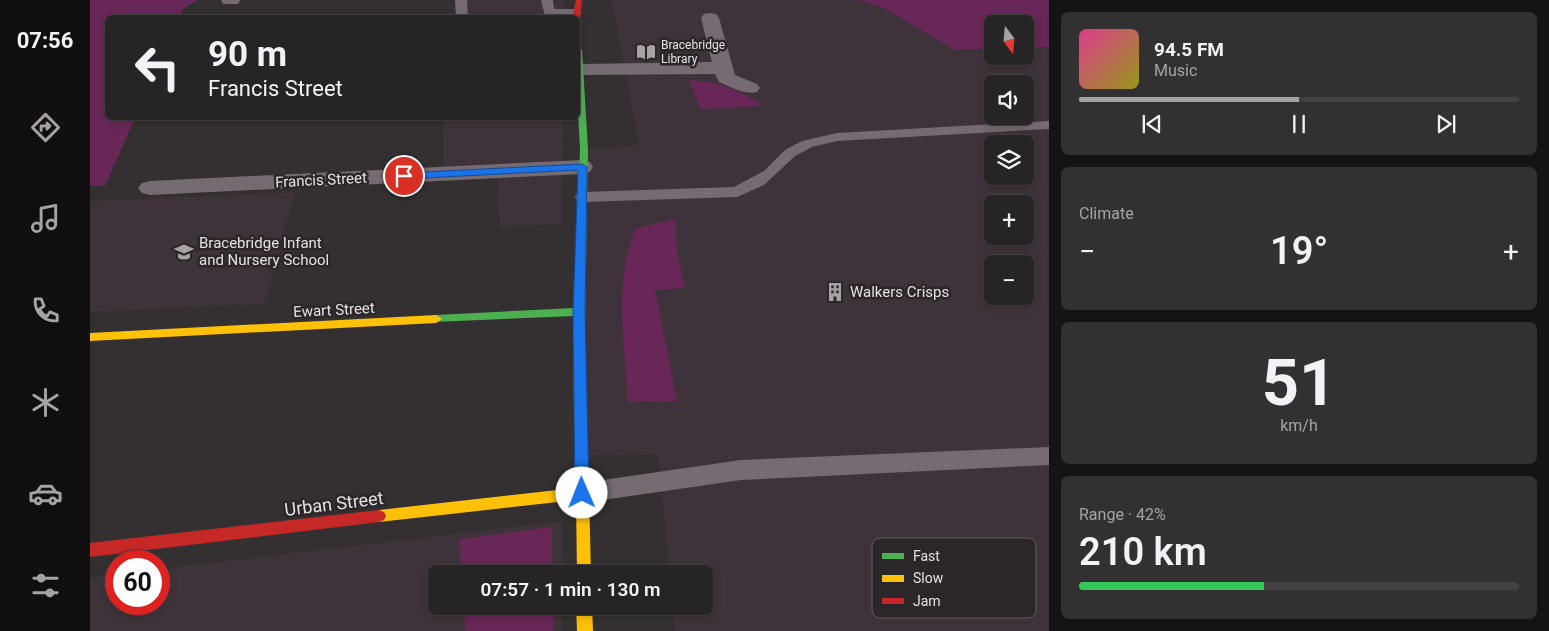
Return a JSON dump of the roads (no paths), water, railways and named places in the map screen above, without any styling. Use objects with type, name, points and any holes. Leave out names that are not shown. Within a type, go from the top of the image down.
[{"type":"street","points":[[576,15],[579,0]]},
{"type":"street","points":[[710,18],[726,78],[750,88]]},
{"type":"street","points":[[580,60],[723,68]]},
{"type":"street","points":[[580,78],[584,149],[579,312],[584,565]]},
{"type":"street","name":"Francis Street","points":[[150,188],[582,167]]},
{"type":"street","name":"Ewart Street","points":[[90,337],[579,312]]},
{"type":"street","name":"Urban Street","points":[[90,550],[582,493]]},
{"type":"street","points":[[584,615],[585,631]]},
{"type":"lane","points":[[461,0],[462,15]]},
{"type":"lane","points":[[547,0],[549,13],[576,15]]},
{"type":"lane","points":[[583,197],[737,192],[758,182],[769,174],[790,153],[807,144],[837,137],[1049,125]]},
{"type":"lane","points":[[582,493],[742,470],[1049,456]]},
{"type":"place","name":"Bracebridge Library","points":[[646,52]]},
{"type":"place","name":"Bracebridge Infant and Nursery School","points":[[184,252]]},
{"type":"place","name":"Walkers Crisps","points":[[835,292]]}]
